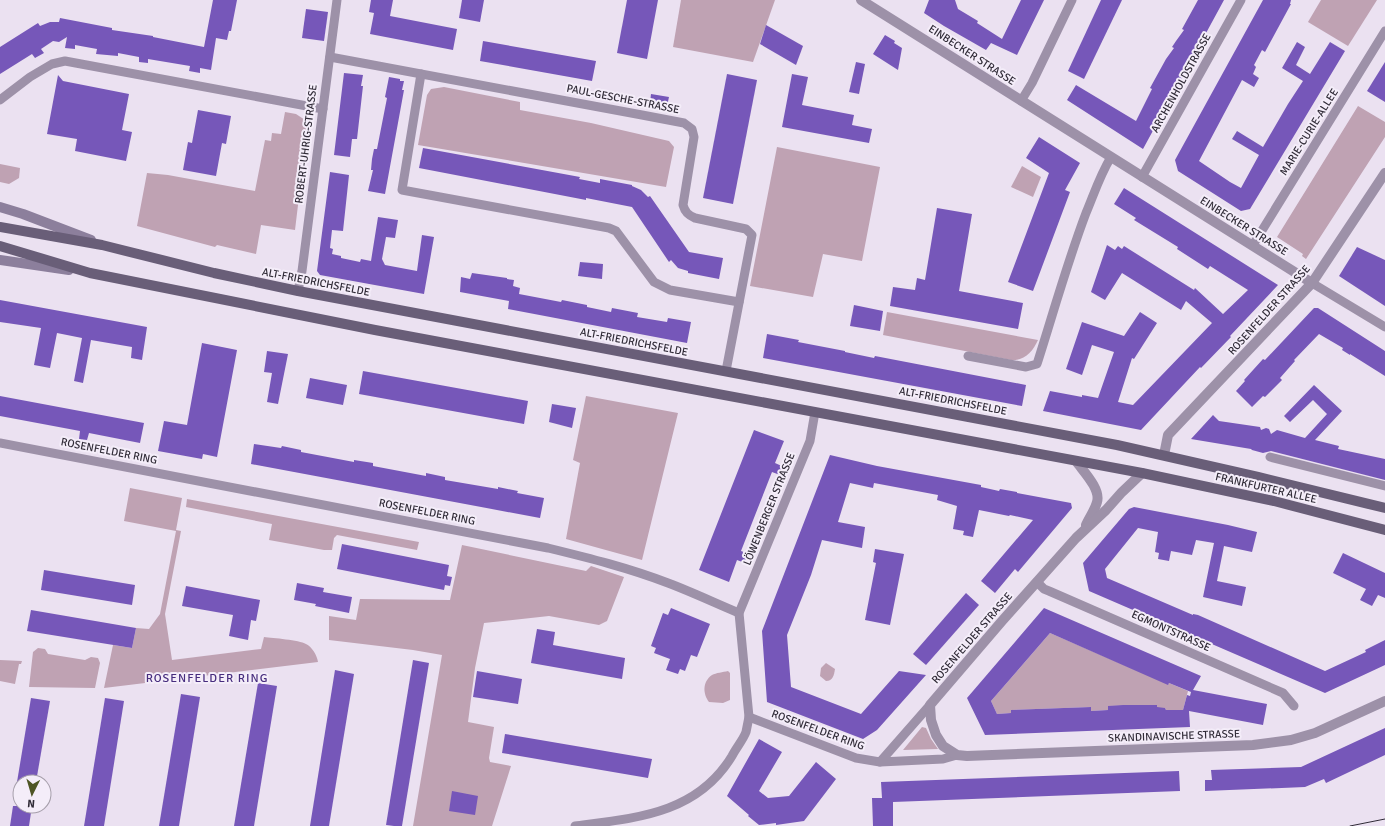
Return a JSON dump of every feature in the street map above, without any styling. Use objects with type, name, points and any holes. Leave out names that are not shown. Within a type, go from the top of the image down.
[{"type":"main road","name":"ALT-FRIEDRICHSFELDE","points":[[0,208],[23,214],[102,245]]},
{"type":"main road","name":"ALT-FRIEDRICHSFELDE","points":[[0,227],[102,245],[214,273],[298,291],[1164,455]]},
{"type":"main road","points":[[0,246],[90,273]]},
{"type":"main road","points":[[0,260],[90,273],[375,330],[1142,473]]},
{"type":"main road","name":"FRANKFURTER ALLEE","points":[[1164,455],[1385,508]]},
{"type":"main road","name":"FRANKFURTER ALLEE","points":[[1142,473],[1274,501],[1385,530]]},
{"type":"street","name":"ROBERT-UHRIG-STRASSE","points":[[298,291],[302,271],[337,0]]},
{"type":"street","name":"EINBECKER STRASSE","points":[[861,0],[1142,177],[1385,327]]},
{"type":"street","points":[[1021,101],[1032,83],[1072,0]]},
{"type":"street","name":"ARCHENHOLDSTRASSE","points":[[1142,177],[1241,0]]},
{"type":"street","name":"MARIE-CURIE-ALLEE","points":[[1253,245],[1385,31]]},
{"type":"street","name":"PAUL-GESCHE-STRASSE","points":[[330,57],[642,114],[684,123],[692,128],[694,137],[683,205],[684,211],[689,216],[695,218],[746,229],[752,235],[726,371]]},
{"type":"street","points":[[0,100],[30,77],[52,64],[65,61],[322,109]]},
{"type":"street","points":[[421,74],[402,190],[609,228],[616,231],[654,282],[670,290],[739,302]]},
{"type":"street","points":[[968,356],[1026,367],[1037,364],[1066,269],[1102,171],[1111,157]]},
{"type":"street","name":"ROSENFELDER STRASSE","points":[[1164,455],[1168,435],[1312,283],[1385,172]]},
{"type":"street","name":"LÖWENBERGER STRASSE","points":[[739,613],[810,441],[815,412]]},
{"type":"street","name":"ROSENFELDER RING","points":[[0,443],[438,526],[555,550],[634,571],[669,583],[739,613]]},
{"type":"street","points":[[1270,457],[1385,486]]},
{"type":"street","name":"ROSENFELDER STRASSE","points":[[1076,461],[1094,486],[1097,495],[1097,502],[1083,531]]},
{"type":"street","name":"ROSENFELDER STRASSE","points":[[880,762],[1083,531],[1142,473]]},
{"type":"street","name":"EGMONTSTRASSE","points":[[1037,582],[1049,591],[1283,693],[1294,706]]},
{"type":"street","points":[[575,826],[655,813],[682,803],[702,791],[725,766],[745,733],[749,717],[739,613]]},
{"type":"street","name":"SKANDINAVISCHE STRASSE","points":[[880,762],[943,759],[957,755],[993,755],[1254,745],[1291,740],[1315,733],[1385,702]]},
{"type":"street","points":[[930,705],[931,720],[936,734],[943,746],[957,755]]},
{"type":"street","name":"ROSENFELDER RING","points":[[749,717],[856,758],[880,762]]},
{"type":"shaded area","points":[[681,0],[775,0],[753,62],[673,47]]},
{"type":"shaded area","points":[[1321,0],[1377,0],[1348,46],[1308,22]]},
{"type":"shaded area","points":[[444,87],[520,102],[520,110],[591,123],[669,141],[674,147],[666,187],[418,145],[427,95],[431,89]]},
{"type":"shaded area","points":[[1358,106],[1385,122],[1385,137],[1306,259],[1302,256],[1303,254],[1277,237]]},
{"type":"shaded area","points":[[285,112],[296,114],[308,122],[295,230],[261,225],[256,254],[217,245],[215,247],[137,226],[147,173],[168,175],[255,191],[265,140],[271,141],[272,133],[281,134]]},
{"type":"shaded area","points":[[777,147],[880,167],[862,261],[823,254],[813,297],[750,286]]},
{"type":"shaded area","points":[[0,164],[20,168],[19,178],[9,184],[0,182]]},
{"type":"shaded area","points":[[1022,166],[1041,177],[1033,197],[1011,187]]},
{"type":"shaded area","points":[[887,312],[1038,340],[1034,348],[1024,357],[1011,360],[883,335]]},
{"type":"shaded area","points":[[586,396],[678,413],[642,560],[566,539],[580,463],[573,460]]},
{"type":"shaded area","points":[[130,488],[182,498],[176,530],[181,531],[165,614],[172,660],[261,649],[264,637],[292,640],[306,644],[314,652],[318,662],[104,688],[113,645],[132,648],[136,628],[149,629],[160,614],[176,531],[124,521]]},
{"type":"shaded area","points":[[187,499],[419,542],[417,550],[337,535],[334,538],[332,550],[324,550],[269,540],[272,524],[186,507]]},
{"type":"shaded area","points":[[462,545],[586,571],[591,566],[624,577],[607,621],[599,625],[549,616],[484,623],[475,668],[468,722],[494,727],[489,758],[490,762],[511,766],[492,826],[413,826],[442,655],[329,640],[329,616],[356,620],[360,599],[450,600]]},
{"type":"shaded area","points":[[1050,633],[1168,684],[1169,683],[1188,691],[1183,710],[1166,710],[1165,708],[1157,708],[1156,705],[1108,706],[1108,710],[1091,711],[1091,707],[1012,710],[1011,713],[997,714],[991,701]]},
{"type":"shaded area","points":[[38,648],[45,649],[48,654],[85,660],[91,657],[98,658],[100,663],[95,688],[29,687],[33,652]]},
{"type":"shaded area","points":[[0,660],[22,661],[21,664],[19,664],[15,684],[0,681]]},
{"type":"shaded area","points":[[826,663],[835,669],[832,679],[828,681],[820,676],[821,668]]},
{"type":"shaded area","points":[[728,671],[730,673],[730,700],[723,703],[709,702],[704,688],[706,681],[712,675]]},
{"type":"shaded area","points":[[922,727],[926,728],[938,749],[903,750]]},
{"type":"building","points":[[213,0],[237,0],[231,31],[229,31],[227,40],[216,38],[211,70],[200,68],[200,73],[189,71],[190,66],[148,59],[148,63],[139,62],[139,57],[118,53],[118,56],[96,54],[97,49],[75,45],[75,49],[65,48],[67,37],[59,42],[53,41],[41,49],[44,53],[35,58],[32,54],[0,74],[0,47],[38,23],[40,26],[50,22],[59,22],[60,18],[112,28],[112,30],[153,36],[204,47]]},
{"type":"building","points":[[371,0],[393,0],[390,16],[457,29],[453,50],[370,34],[374,13],[369,12]]},
{"type":"building","points":[[462,0],[484,0],[480,22],[459,18]]},
{"type":"building","points":[[627,0],[658,0],[647,59],[617,53]]},
{"type":"building","points":[[929,0],[955,0],[958,9],[978,21],[977,23],[1002,39],[1021,0],[1044,0],[1017,55],[991,43],[986,50],[944,26],[924,13]]},
{"type":"building","points":[[1101,0],[1122,0],[1084,79],[1068,71]]},
{"type":"building","points":[[1198,0],[1224,0],[1143,149],[1067,100],[1076,85],[1136,121],[1152,89],[1150,88],[1166,59],[1174,48],[1172,47],[1184,30],[1182,29]]},
{"type":"building","points":[[1263,0],[1291,0],[1291,4],[1265,52],[1262,50],[1254,65],[1256,67],[1253,74],[1259,78],[1254,87],[1242,80],[1199,161],[1230,182],[1241,188],[1259,155],[1232,139],[1237,131],[1263,147],[1303,81],[1282,68],[1297,42],[1305,47],[1296,65],[1310,74],[1330,42],[1345,51],[1250,209],[1241,211],[1178,171],[1175,160]]},
{"type":"building","points":[[306,9],[328,12],[324,41],[302,38]]},
{"type":"building","points":[[766,25],[803,46],[796,65],[760,44]]},
{"type":"building","points":[[885,35],[895,41],[894,43],[902,48],[898,70],[873,54]]},
{"type":"building","points":[[483,41],[596,61],[592,81],[480,61]]},
{"type":"building","points":[[856,62],[865,64],[859,94],[849,92]]},
{"type":"building","points":[[1385,62],[1385,102],[1367,91]]},
{"type":"building","points":[[344,73],[363,75],[357,139],[352,139],[350,157],[334,155]]},
{"type":"building","points":[[727,74],[757,80],[733,204],[703,198]]},
{"type":"building","points":[[792,74],[808,77],[802,105],[854,115],[852,125],[872,129],[869,143],[782,127]]},
{"type":"building","points":[[58,75],[63,81],[129,94],[122,130],[132,132],[126,161],[75,151],[77,139],[47,134]]},
{"type":"building","points":[[389,77],[404,81],[402,90],[404,90],[385,194],[368,191],[373,170],[371,170],[372,159],[374,149],[377,149],[387,98],[385,97]]},
{"type":"building","points":[[651,94],[669,97],[667,106],[650,103]]},
{"type":"building","points":[[198,110],[231,116],[226,144],[222,143],[216,176],[183,170],[188,142],[192,143]]},
{"type":"building","points":[[1039,137],[1080,163],[1065,190],[1070,192],[1033,291],[1008,282],[1049,173],[1026,158]]},
{"type":"building","points":[[423,148],[580,177],[579,179],[600,183],[600,179],[632,185],[641,190],[648,197],[650,196],[689,252],[723,258],[719,279],[688,273],[688,271],[678,268],[671,260],[669,262],[632,207],[586,198],[586,200],[419,168]]},
{"type":"building","points":[[330,172],[349,175],[343,231],[332,230],[330,248],[333,249],[332,254],[341,256],[341,258],[360,262],[361,259],[371,261],[378,217],[398,220],[395,238],[386,237],[382,259],[385,265],[417,271],[422,235],[434,237],[424,294],[320,275],[317,271]]},
{"type":"building","points":[[1124,188],[1278,285],[1230,336],[1231,337],[1201,368],[1200,367],[1141,430],[1043,411],[1050,391],[1082,397],[1082,395],[1098,398],[1114,352],[1092,345],[1082,375],[1066,369],[1082,322],[1124,336],[1140,312],[1157,323],[1134,359],[1132,358],[1118,402],[1133,405],[1212,323],[1186,301],[1181,310],[1122,273],[1105,300],[1091,292],[1107,245],[1115,250],[1118,246],[1122,249],[1124,246],[1194,290],[1195,288],[1223,314],[1248,290],[1210,266],[1208,269],[1177,249],[1178,247],[1134,220],[1136,218],[1114,204]]},
{"type":"building","points":[[937,208],[972,214],[959,291],[1023,303],[1018,329],[890,306],[893,287],[915,290],[917,278],[925,280]]},
{"type":"building","points":[[1357,247],[1385,260],[1385,306],[1339,276]]},
{"type":"building","points":[[580,262],[603,264],[602,279],[578,276]]},
{"type":"building","points":[[472,273],[514,280],[513,286],[520,288],[519,294],[561,302],[562,300],[611,312],[612,308],[638,313],[637,317],[667,322],[668,318],[691,322],[687,343],[508,309],[509,301],[460,292],[461,277],[470,279]]},
{"type":"building","points":[[0,300],[147,327],[142,360],[131,358],[132,347],[91,340],[83,383],[74,381],[82,338],[57,333],[50,368],[34,365],[41,328],[0,322]]},
{"type":"building","points":[[854,305],[883,311],[880,331],[850,326]]},
{"type":"building","points":[[1314,308],[1318,308],[1385,351],[1385,376],[1319,334],[1294,360],[1295,361],[1280,378],[1282,380],[1265,397],[1263,396],[1252,407],[1236,391],[1263,359],[1265,360]]},
{"type":"building","points":[[767,334],[874,358],[875,356],[1026,385],[1022,406],[763,358]]},
{"type":"building","points":[[202,343],[237,350],[217,457],[203,454],[202,459],[158,451],[164,421],[187,425]]},
{"type":"building","points":[[267,351],[288,354],[278,404],[267,402],[272,373],[264,372]]},
{"type":"building","points":[[363,371],[528,401],[524,424],[359,394]]},
{"type":"building","points":[[310,378],[347,385],[343,405],[306,398]]},
{"type":"building","points":[[1314,385],[1342,411],[1315,440],[1339,446],[1338,449],[1385,459],[1385,480],[1271,451],[1263,453],[1251,449],[1191,439],[1213,415],[1219,421],[1260,427],[1261,430],[1266,428],[1269,429],[1271,434],[1277,430],[1305,438],[1327,414],[1313,400],[1290,422],[1284,416]]},
{"type":"building","points":[[0,396],[144,423],[140,443],[89,433],[87,440],[79,439],[80,431],[0,416]]},
{"type":"building","points":[[552,404],[576,408],[572,428],[549,422]]},
{"type":"building","points":[[754,430],[784,441],[775,463],[784,467],[780,475],[772,472],[741,551],[749,554],[745,563],[737,560],[729,582],[699,570]]},
{"type":"building","points":[[254,444],[281,448],[282,446],[301,450],[301,452],[354,462],[354,460],[373,463],[373,466],[426,476],[426,473],[445,477],[445,480],[518,491],[517,493],[544,498],[540,518],[251,464]]},
{"type":"building","points":[[830,455],[877,466],[981,485],[981,487],[999,491],[1000,489],[1071,503],[1072,508],[1018,572],[1015,569],[995,593],[981,581],[1033,520],[979,510],[973,537],[963,535],[964,531],[953,529],[957,506],[937,500],[938,495],[874,483],[873,488],[850,483],[838,522],[865,527],[862,548],[822,540],[811,575],[787,635],[791,687],[861,714],[899,671],[926,675],[877,730],[863,739],[767,702],[762,631]]},
{"type":"building","points":[[1134,507],[1257,532],[1252,552],[1224,546],[1217,581],[1246,587],[1242,606],[1203,597],[1214,543],[1196,540],[1192,555],[1171,551],[1169,561],[1158,559],[1159,553],[1155,552],[1158,532],[1138,528],[1105,569],[1107,578],[1193,615],[1198,615],[1325,671],[1366,652],[1365,650],[1385,640],[1385,665],[1325,693],[1089,591],[1083,563],[1129,509]]},
{"type":"building","points":[[342,544],[449,565],[447,576],[452,577],[450,586],[445,585],[444,590],[337,569]]},
{"type":"building","points":[[875,549],[904,554],[890,625],[865,620],[876,563],[873,562]]},
{"type":"building","points":[[1343,553],[1385,573],[1385,598],[1378,595],[1372,606],[1360,600],[1366,589],[1333,573]]},
{"type":"building","points":[[44,570],[135,585],[132,605],[41,590]]},
{"type":"building","points":[[297,583],[324,588],[323,592],[352,597],[349,613],[294,600]]},
{"type":"building","points":[[186,586],[260,600],[256,621],[251,620],[248,640],[229,636],[233,615],[182,606]]},
{"type":"building","points":[[966,593],[979,605],[926,665],[913,654]]},
{"type":"building","points":[[671,608],[710,624],[697,657],[691,655],[685,671],[680,669],[678,674],[666,670],[670,659],[654,653],[656,648],[651,646],[663,613],[668,615]]},
{"type":"building","points":[[1044,608],[1201,676],[1193,690],[1267,704],[1263,725],[1189,711],[1190,727],[985,735],[967,698]],"holes":[[[1050,633],[1168,685],[1169,683],[1191,692],[1190,696],[1187,695],[1183,710],[1166,710],[1165,708],[1157,707],[1157,705],[1123,705],[1108,706],[1108,710],[1091,711],[1091,707],[1011,710],[1011,713],[997,714],[991,701]]]},
{"type":"building","points":[[31,610],[136,628],[132,648],[27,631]]},
{"type":"building","points":[[537,629],[555,632],[553,645],[625,658],[622,679],[531,663]]},
{"type":"building","points":[[413,660],[429,663],[402,826],[386,825]]},
{"type":"building","points":[[335,670],[354,674],[329,826],[310,826]]},
{"type":"building","points":[[477,671],[522,679],[518,704],[473,697]]},
{"type":"building","points":[[258,683],[277,686],[254,826],[234,826]]},
{"type":"building","points":[[181,694],[200,697],[179,826],[159,826]]},
{"type":"building","points":[[31,698],[50,701],[37,774],[18,774]]},
{"type":"building","points":[[105,698],[124,701],[104,826],[84,826]]},
{"type":"building","points":[[1385,728],[1385,755],[1326,783],[1324,779],[1305,787],[1205,791],[1205,780],[1212,780],[1211,770],[1301,767]]},
{"type":"building","points":[[505,734],[652,759],[648,778],[502,753]]},
{"type":"building","points":[[759,739],[782,752],[759,791],[768,798],[789,796],[816,762],[836,779],[804,821],[776,825],[776,823],[759,825],[727,796]]},
{"type":"building","points":[[1179,771],[1180,791],[893,802],[893,826],[873,826],[872,798],[882,798],[881,782]]},
{"type":"building","points":[[452,791],[478,796],[475,815],[449,811]]},
{"type":"building","points":[[12,813],[12,814],[31,814],[29,826],[10,826]]},
{"type":"tram line","points":[[1350,826],[1385,819]]},
{"type":"district","name":"ROSENFELDER RING","points":[[207,678]]}]
